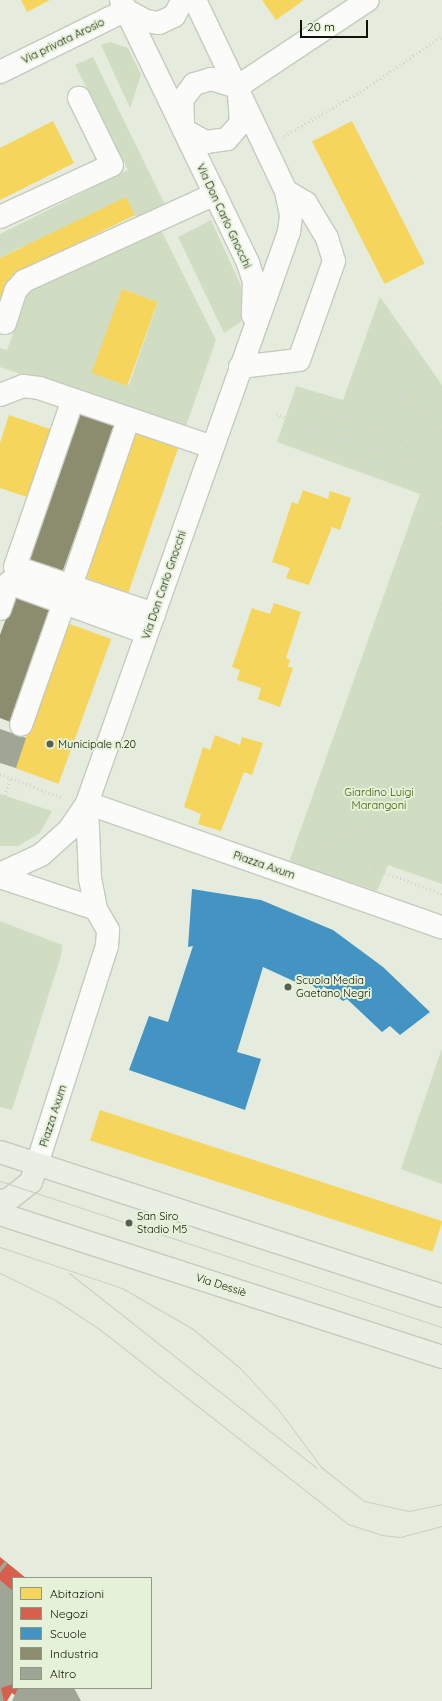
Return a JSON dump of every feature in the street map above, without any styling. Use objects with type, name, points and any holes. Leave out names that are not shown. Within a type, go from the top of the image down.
[{"type":"main road","points":[[0,1152],[442,1296]]},
{"type":"main road","name":"Piazza Axum","points":[[0,1201],[8,1200],[31,1182],[37,1164]]},
{"type":"main road","name":"Via Dessiè","points":[[0,1214],[442,1357]]},
{"type":"street","points":[[125,3],[146,21],[159,23],[174,16],[183,0]]},
{"type":"street","name":"Via Don Carlo Gnocchi","points":[[87,803],[253,328],[290,232],[291,215],[286,192],[265,145],[194,0]]},
{"type":"street","points":[[237,87],[368,0]]},
{"type":"street","name":"Via privata Arosio","points":[[0,72],[125,3]]},
{"type":"street","name":"Via Don Carlo Gnocchi","points":[[125,3],[215,194],[254,281],[253,328]]},
{"type":"street","name":"Via Don Carlo Gnocchi","points":[[184,130],[181,103],[191,86],[211,79],[237,87]]},
{"type":"street","name":"Via Don Carlo Gnocchi","points":[[184,130],[210,142],[224,141],[233,135],[242,116],[237,87]]},
{"type":"street","points":[[0,218],[112,165],[79,98]]},
{"type":"street","points":[[240,367],[299,360],[334,261],[326,238],[306,203],[286,192]]},
{"type":"street","points":[[5,323],[16,290],[24,281],[215,194]]},
{"type":"street","points":[[0,395],[23,386],[38,388],[215,437]]},
{"type":"street","points":[[68,595],[15,567],[70,408]]},
{"type":"street","points":[[21,725],[68,595],[125,429]]},
{"type":"street","points":[[0,609],[9,583],[68,595],[151,623]]},
{"type":"street","points":[[0,876],[21,867],[56,843],[87,803]]},
{"type":"street","name":"Piazza Axum","points":[[37,1164],[107,946],[108,930],[96,909],[87,854],[87,803],[442,927]]},
{"type":"street","points":[[0,876],[96,909]]},
{"type":"path","points":[[265,145],[360,92],[442,36]]},
{"type":"path","points":[[368,330],[405,400]]},
{"type":"path","points":[[136,367],[189,417],[215,437]]},
{"type":"path","points":[[353,373],[427,410],[442,432]]},
{"type":"path","points":[[407,459],[398,469],[387,471],[318,446],[311,436],[310,423],[318,412],[331,412],[399,436],[407,447],[407,459],[442,530]]},
{"type":"path","points":[[276,414],[310,423],[407,459]]},
{"type":"path","points":[[363,899],[400,795],[402,783],[383,740],[383,731],[418,677],[442,602]]},
{"type":"path","points":[[418,677],[442,719]]},
{"type":"path","points":[[0,774],[61,798],[87,803]]},
{"type":"path","points":[[0,811],[10,778]]},
{"type":"path","points":[[400,795],[442,809]]},
{"type":"path","points":[[272,868],[358,829],[385,838]]},
{"type":"path","points":[[374,868],[442,894]]},
{"type":"green space","points":[[110,42],[128,48],[141,75],[130,108],[101,45]]},
{"type":"green space","points":[[93,57],[167,209],[139,222],[135,215],[19,248],[0,258],[0,234],[128,170],[75,65]]},
{"type":"green space","points":[[211,220],[241,286],[241,322],[224,333],[178,237]]},
{"type":"green space","points":[[161,230],[216,340],[185,429],[0,367],[0,348],[7,350],[29,291]],"holes":[[[122,289],[158,302],[129,385],[93,373]]]},
{"type":"green space","name":"Giardino Luigi Marangoni","points":[[380,297],[442,385],[442,884],[388,865],[377,891],[289,862],[420,494],[277,442],[296,386],[343,400]]},
{"type":"green space","points":[[0,794],[52,811],[40,833],[18,846],[0,846]]},
{"type":"green space","points":[[0,921],[62,945],[61,956],[12,1110],[0,1107]]},
{"type":"green space","points":[[442,1048],[442,1184],[401,1169]]},
{"type":"building: Abitazioni","points":[[21,0],[50,0],[27,12]]},
{"type":"building: Abitazioni","points":[[262,0],[304,0],[276,20]]},
{"type":"building: Abitazioni","points":[[53,121],[74,163],[0,200],[0,148]]},
{"type":"building: Abitazioni","points":[[352,121],[425,264],[385,284],[312,141]]},
{"type":"building: Abitazioni","points":[[126,197],[135,215],[11,276],[0,305],[0,258]]},
{"type":"building: Abitazioni","points":[[122,289],[158,302],[127,386],[92,373]]},
{"type":"building: Abitazioni","points":[[9,415],[53,430],[30,498],[0,488],[0,443]]},
{"type":"building: Abitazioni","points":[[136,429],[179,444],[128,592],[85,577]]},
{"type":"building: Abitazioni","points":[[303,490],[328,499],[330,491],[351,498],[340,530],[332,527],[309,585],[286,578],[290,568],[272,562],[292,502],[298,504]]},
{"type":"building: Abitazioni","points":[[274,603],[301,612],[286,658],[290,660],[288,667],[293,668],[280,707],[258,699],[261,688],[237,680],[240,670],[232,667],[252,608],[270,614]]},
{"type":"building: Abitazioni","points":[[67,623],[111,639],[58,784],[14,768]]},
{"type":"building: Abitazioni","points":[[215,735],[240,745],[242,737],[263,743],[252,775],[244,772],[221,831],[198,824],[201,814],[184,807],[203,747],[210,750]]},
{"type":"building: Abitazioni","points":[[100,1110],[442,1221],[432,1252],[90,1140]]},
{"type":"building: Negozi","points":[[0,1557],[25,1577],[12,1577],[12,1689],[34,1689],[46,1698],[53,1689],[74,1689],[65,1701],[22,1701],[12,1693],[7,1701],[0,1701]]},
{"type":"building: Scuole","points":[[192,889],[261,900],[333,930],[383,967],[430,1012],[400,1035],[390,1026],[382,1032],[347,999],[343,1001],[323,986],[321,992],[304,979],[300,984],[263,967],[237,1052],[261,1059],[245,1110],[129,1070],[149,1016],[168,1022],[193,946],[188,947]]},
{"type":"building: Industria","points":[[79,409],[117,423],[60,577],[23,563]]},
{"type":"building: Industria","points":[[16,591],[55,605],[13,723],[0,718],[0,635]]},
{"type":"building: Altro","points":[[0,729],[26,738],[16,768],[0,763]]},
{"type":"building: Altro","points":[[5,1561],[8,1563],[0,1573],[0,1567]]},
{"type":"building: Altro","points":[[0,1580],[12,1590],[12,1684],[1,1688],[4,1701],[0,1701]]},
{"type":"building: Altro","points":[[18,1689],[75,1689],[81,1701],[12,1701]]},
{"type":"tram line","points":[[0,1181],[442,1327]]},
{"type":"tram line","points":[[0,1247],[122,1288],[193,1329],[239,1367],[278,1409],[321,1467],[364,1501],[409,1511],[442,1504]]},
{"type":"tram line","points":[[0,1273],[55,1300],[98,1328],[348,1524],[381,1535],[400,1537],[442,1526]]},
{"type":"tram line","points":[[69,1273],[317,1468]]},
{"type":"place","name":"Municipale n.20","points":[[50,744]]},
{"type":"place","name":"Scuola Media Gaetano Negri","points":[[288,987]]},
{"type":"place","name":"San Siro Stadio M5","points":[[129,1223]]}]
